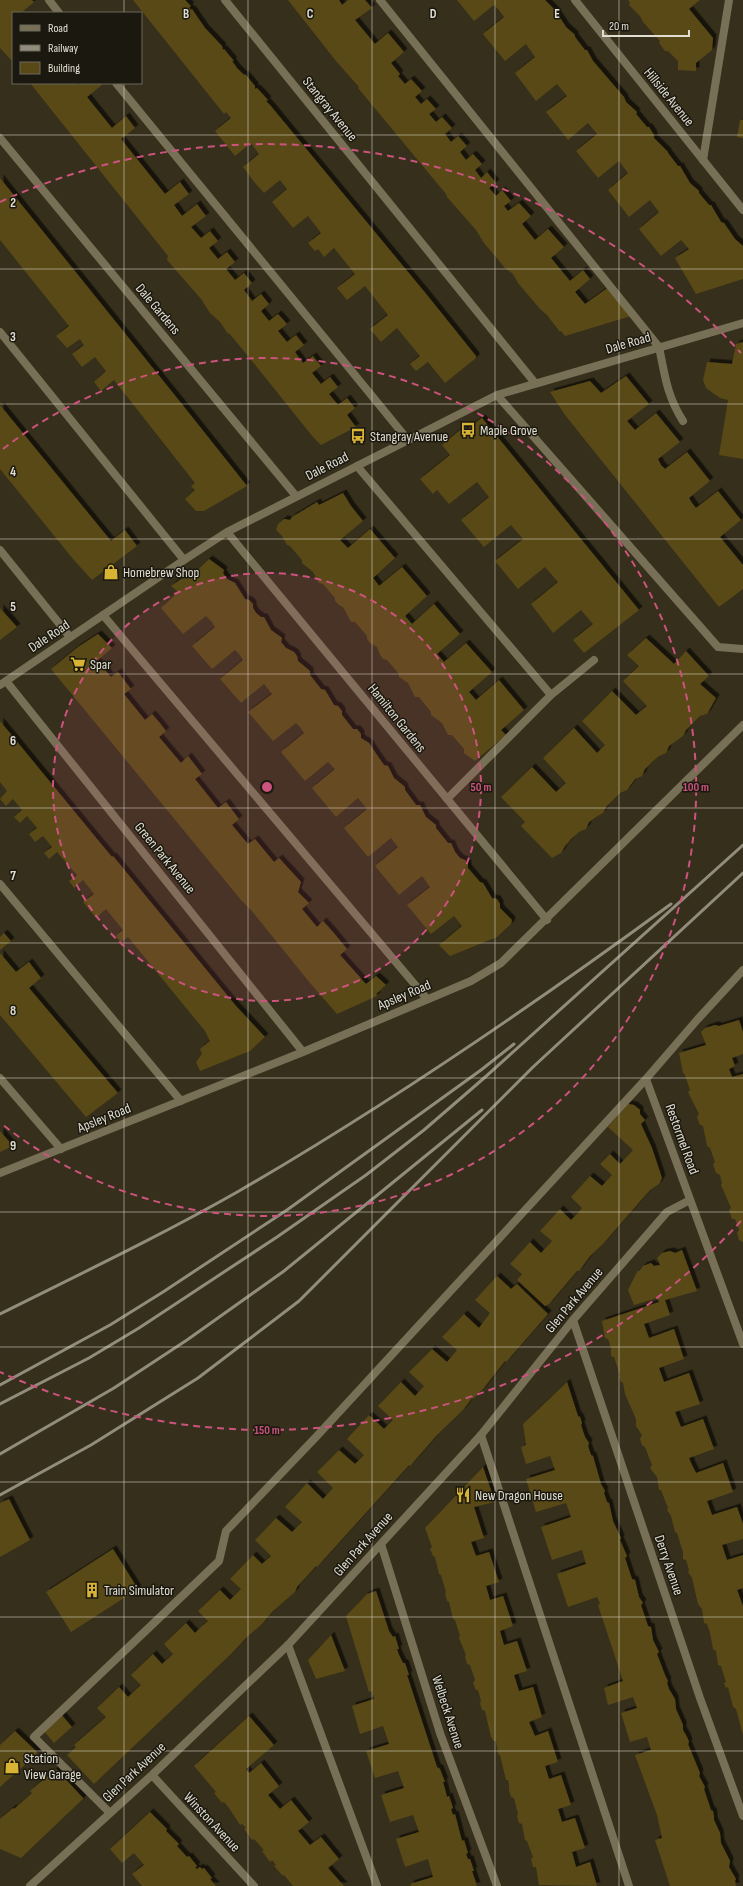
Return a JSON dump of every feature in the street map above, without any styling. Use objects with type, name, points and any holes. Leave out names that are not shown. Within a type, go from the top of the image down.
[{"type":"street","points":[[49,0],[58,12]]},
{"type":"street","name":"Stangray Avenue","points":[[225,0],[535,383]]},
{"type":"street","points":[[380,0],[659,348],[668,390],[675,408],[683,421]]},
{"type":"street","name":"Hillside Avenue","points":[[575,0],[743,210]]},
{"type":"street","points":[[703,160],[729,0]]},
{"type":"street","points":[[117,84],[408,440]]},
{"type":"street","name":"Dale Gardens","points":[[0,138],[296,496]]},
{"type":"street","name":"Dale Road","points":[[3,683],[227,532],[498,395],[743,323]]},
{"type":"street","points":[[0,332],[184,560]]},
{"type":"street","points":[[498,395],[718,647],[743,649]]},
{"type":"street","points":[[357,466],[551,696]]},
{"type":"street","name":"Hamilton Gardens","points":[[227,532],[546,920]]},
{"type":"street","points":[[0,550],[70,637]]},
{"type":"street","points":[[103,615],[427,999]]},
{"type":"street","points":[[447,799],[551,696],[594,660]]},
{"type":"street","name":"Green Park Avenue","points":[[3,683],[303,1052]]},
{"type":"street","name":"Apsley Road","points":[[0,1173],[303,1052],[471,980],[501,963],[743,725]]},
{"type":"street","points":[[0,884],[181,1101]]},
{"type":"street","points":[[110,1813],[34,1736],[219,1561],[226,1531],[316,1437],[646,1079],[743,970]]},
{"type":"street","points":[[0,1078],[61,1149]]},
{"type":"street","name":"Restormel Road","points":[[646,1079],[743,1344]]},
{"type":"street","name":"Glen Park Avenue","points":[[30,1886],[152,1775],[288,1644],[481,1435],[573,1320],[667,1212],[690,1200]]},
{"type":"street","name":"Derry Avenue","points":[[573,1320],[700,1698],[743,1816]]},
{"type":"street","points":[[481,1435],[629,1886]]},
{"type":"street","name":"Welbeck Avenue","points":[[381,1544],[440,1733],[497,1886]]},
{"type":"street","points":[[288,1644],[377,1886]]},
{"type":"street","name":"Winston Avenue","points":[[152,1775],[254,1886]]},
{"type":"building","points":[[0,0],[32,0],[34,2],[22,12],[12,12],[12,61],[0,48]]},
{"type":"building","points":[[133,0],[185,0],[191,6],[189,7],[191,10],[192,9],[205,28],[234,61],[232,61],[237,68],[244,75],[245,74],[255,86],[255,89],[257,88],[268,100],[266,101],[427,295],[476,356],[476,358],[445,383],[428,362],[416,371],[410,364],[420,356],[397,328],[381,342],[370,329],[388,315],[365,286],[347,300],[337,288],[355,274],[334,248],[324,257],[318,249],[315,251],[308,243],[321,233],[308,216],[293,228],[272,202],[287,189],[280,180],[264,193],[255,183],[243,167],[259,154],[251,143],[235,156],[215,131],[231,118],[226,112],[224,114]]},
{"type":"building","points":[[288,0],[339,0],[342,5],[348,0],[365,0],[372,8],[355,20],[375,44],[388,33],[404,52],[391,63],[400,74],[398,76],[405,84],[411,79],[422,91],[415,97],[421,104],[427,99],[436,109],[429,114],[436,122],[442,117],[452,128],[445,134],[451,142],[458,136],[467,146],[460,152],[466,160],[473,154],[482,164],[475,170],[481,178],[487,172],[496,183],[489,188],[496,196],[502,190],[511,201],[504,206],[508,211],[519,203],[531,216],[522,224],[535,240],[548,229],[564,247],[551,258],[570,281],[583,270],[590,279],[575,292],[585,304],[609,287],[631,316],[565,336],[561,331],[560,332],[518,283],[513,274],[505,268],[484,243],[476,230],[447,197]]},
{"type":"building","points":[[457,0],[545,0],[555,10],[566,27],[575,35],[585,50],[587,50],[593,61],[624,97],[626,102],[637,112],[636,114],[647,127],[649,127],[654,135],[654,138],[668,152],[678,166],[680,166],[690,183],[699,191],[709,205],[711,205],[721,222],[724,223],[735,239],[743,246],[743,279],[696,294],[675,258],[689,249],[681,240],[661,256],[639,229],[659,212],[650,200],[629,217],[608,190],[628,173],[619,161],[598,178],[576,151],[597,134],[588,123],[568,140],[546,112],[567,96],[557,84],[536,101],[515,73],[535,57],[526,44],[505,61],[483,34],[504,17],[499,10],[494,5],[474,21]]},
{"type":"building","points":[[628,0],[700,0],[689,9],[713,38],[712,50],[696,63],[696,71],[678,70],[678,61],[668,51],[665,51],[659,43],[660,41],[629,5],[630,3]]},
{"type":"building","points":[[31,84],[102,85],[87,97],[112,128],[126,116],[135,128],[121,139],[165,194],[180,182],[189,194],[174,205],[182,216],[197,204],[206,216],[191,227],[201,238],[210,231],[218,241],[209,248],[218,259],[227,252],[235,262],[226,269],[235,280],[244,273],[252,283],[244,290],[252,301],[261,294],[269,304],[261,311],[269,321],[278,314],[287,324],[278,331],[287,342],[296,335],[304,345],[295,352],[303,363],[313,356],[321,366],[312,373],[321,384],[330,377],[338,387],[329,394],[338,405],[347,398],[355,408],[347,415],[356,427],[321,445],[167,260],[168,256]]},
{"type":"building","points":[[740,120],[743,120],[743,138],[737,137]]},
{"type":"building","points":[[0,178],[247,486],[204,511],[196,511],[185,499],[195,490],[191,486],[195,483],[114,380],[101,391],[94,382],[106,371],[95,357],[82,367],[72,354],[84,345],[80,339],[67,348],[56,336],[69,326],[0,240]]},
{"type":"building","points":[[743,342],[743,459],[719,455],[728,400],[720,398],[706,388],[703,380],[707,362],[732,364],[736,344]]},
{"type":"building","points":[[626,376],[649,404],[627,421],[635,430],[656,413],[680,442],[658,459],[661,465],[665,469],[687,452],[710,481],[689,498],[692,503],[696,508],[718,491],[741,520],[720,537],[743,565],[743,589],[719,607],[565,415],[550,392],[590,381],[601,393]]},
{"type":"building","points":[[0,405],[111,541],[125,530],[137,546],[92,580],[73,559],[0,469]]},
{"type":"building","points":[[482,418],[639,610],[584,653],[573,640],[593,624],[581,610],[553,633],[531,604],[558,582],[545,567],[518,589],[495,561],[523,539],[511,525],[484,547],[461,520],[489,497],[477,482],[449,504],[437,490],[433,494],[420,479],[450,455],[442,445],[459,431],[466,427],[467,429]]},
{"type":"building","points":[[343,493],[363,521],[340,540],[348,548],[370,529],[395,558],[373,578],[379,586],[402,567],[427,596],[405,616],[412,624],[434,604],[460,634],[437,654],[444,662],[466,643],[492,672],[469,692],[476,700],[499,680],[524,710],[501,730],[506,735],[475,761],[464,753],[464,749],[452,735],[448,735],[442,723],[431,715],[431,712],[419,697],[415,697],[408,683],[399,677],[399,674],[387,660],[383,659],[377,647],[370,643],[367,636],[355,622],[351,622],[343,607],[335,601],[335,598],[323,584],[319,583],[313,572],[302,563],[302,560],[290,546],[287,545],[282,536],[276,530],[278,524],[284,519],[290,520],[292,517],[317,502],[319,505]]},
{"type":"building","points":[[209,559],[224,570],[223,573],[227,579],[235,583],[245,599],[249,600],[253,604],[253,608],[256,613],[261,617],[264,617],[271,630],[282,638],[281,642],[286,648],[294,652],[298,661],[310,671],[310,675],[321,689],[325,690],[334,705],[338,706],[342,711],[342,715],[353,729],[357,729],[361,734],[361,738],[369,743],[384,765],[388,766],[394,778],[405,787],[405,790],[416,805],[420,805],[426,817],[436,825],[436,828],[448,843],[451,843],[455,852],[460,858],[465,860],[468,864],[468,868],[480,882],[483,883],[492,898],[497,899],[500,904],[500,908],[512,920],[511,924],[497,937],[450,956],[439,945],[462,926],[454,916],[431,934],[407,905],[430,887],[422,876],[399,895],[375,866],[398,847],[391,838],[368,857],[344,828],[367,809],[358,798],[336,817],[312,788],[335,769],[328,762],[305,781],[281,752],[304,733],[300,727],[296,723],[273,741],[248,712],[272,694],[264,684],[241,703],[220,679],[243,660],[240,655],[235,650],[212,669],[192,646],[215,627],[211,621],[206,616],[183,634],[161,608],[178,592],[171,586],[190,573],[192,575]]},
{"type":"building","points":[[0,608],[17,627],[0,640]]},
{"type":"building","points":[[98,634],[112,648],[97,661],[111,677],[118,672],[131,689],[124,694],[145,720],[152,714],[159,722],[166,731],[159,737],[181,763],[188,756],[202,774],[195,779],[218,808],[226,802],[239,819],[232,825],[248,844],[255,839],[274,862],[279,858],[301,882],[298,892],[309,903],[302,909],[317,927],[323,921],[333,932],[347,949],[340,955],[366,984],[376,976],[386,985],[376,994],[377,996],[337,1014],[51,669],[78,647]]},
{"type":"building","points":[[646,638],[674,664],[686,651],[709,676],[700,684],[716,698],[707,714],[700,716],[686,730],[683,736],[669,746],[666,753],[659,756],[652,762],[645,769],[642,776],[635,779],[627,790],[620,793],[606,807],[603,813],[589,822],[586,829],[579,832],[572,838],[561,853],[552,858],[521,826],[525,822],[501,797],[532,767],[556,792],[566,783],[543,758],[574,728],[597,753],[605,745],[582,721],[612,691],[636,715],[647,706],[623,681],[639,666],[627,655]]},
{"type":"building","points":[[0,721],[236,1006],[265,1037],[250,1051],[200,1071],[196,1062],[202,1054],[200,1049],[210,1041],[205,1031],[128,937],[121,942],[116,936],[123,930],[106,909],[96,918],[83,902],[94,894],[83,880],[74,888],[69,881],[77,875],[57,852],[49,859],[44,853],[52,847],[43,836],[35,842],[29,834],[37,828],[27,816],[20,823],[14,817],[22,810],[13,799],[6,806],[0,799],[7,791],[0,782]]},
{"type":"building","points":[[4,933],[11,941],[0,950],[0,937]]},
{"type":"building","points":[[0,953],[16,972],[29,962],[41,978],[29,988],[118,1093],[86,1117],[0,1015]]},
{"type":"building","points":[[739,1020],[743,1032],[743,1054],[732,1058],[735,1066],[729,1069],[732,1077],[743,1074],[743,1242],[739,1240],[737,1233],[739,1230],[735,1219],[732,1219],[729,1210],[731,1208],[721,1185],[720,1175],[716,1173],[713,1164],[715,1162],[710,1148],[707,1146],[703,1126],[700,1125],[697,1117],[699,1114],[688,1092],[690,1090],[683,1073],[679,1053],[706,1045],[701,1032],[705,1028],[715,1025],[719,1026]]},
{"type":"building","points":[[628,1104],[634,1105],[640,1110],[640,1114],[645,1120],[641,1124],[652,1148],[662,1178],[659,1184],[650,1190],[603,1244],[590,1256],[579,1271],[577,1271],[549,1304],[545,1306],[517,1280],[522,1274],[510,1264],[530,1242],[541,1253],[552,1241],[540,1231],[560,1209],[571,1220],[577,1214],[582,1208],[571,1197],[590,1176],[602,1186],[612,1175],[600,1164],[610,1154],[620,1164],[633,1150],[608,1127]]},
{"type":"building","points":[[0,1131],[13,1146],[0,1152]]},
{"type":"building","points":[[682,1250],[697,1291],[665,1300],[670,1315],[644,1324],[649,1338],[674,1329],[684,1359],[659,1368],[664,1382],[689,1373],[700,1404],[675,1412],[681,1427],[703,1419],[714,1449],[689,1458],[696,1473],[723,1463],[733,1492],[707,1501],[712,1515],[737,1507],[743,1524],[743,1539],[722,1545],[727,1560],[743,1555],[743,1588],[737,1590],[743,1606],[743,1735],[728,1687],[726,1688],[724,1683],[726,1682],[721,1666],[718,1665],[716,1651],[713,1649],[707,1624],[704,1623],[702,1609],[698,1604],[692,1578],[688,1572],[689,1570],[686,1560],[683,1559],[683,1552],[677,1533],[675,1532],[671,1516],[667,1510],[668,1508],[661,1490],[659,1490],[657,1477],[650,1468],[652,1465],[640,1439],[642,1435],[636,1426],[636,1419],[625,1394],[623,1383],[619,1377],[620,1375],[614,1357],[611,1356],[611,1348],[608,1339],[605,1338],[602,1321],[659,1302],[657,1298],[634,1305],[628,1290],[637,1272],[643,1266],[651,1263],[654,1266],[660,1265],[657,1258],[662,1253],[670,1251],[675,1253]]},
{"type":"building","points":[[497,1276],[511,1289],[517,1284],[548,1314],[506,1362],[505,1361],[483,1389],[473,1399],[472,1398],[463,1410],[436,1436],[410,1466],[409,1465],[317,1567],[316,1566],[297,1587],[295,1592],[273,1611],[262,1624],[231,1654],[94,1784],[67,1755],[76,1747],[74,1745],[106,1717],[97,1708],[119,1687],[128,1697],[141,1685],[131,1675],[153,1654],[162,1664],[173,1654],[164,1644],[186,1623],[195,1633],[208,1621],[198,1611],[220,1590],[230,1600],[241,1589],[230,1579],[253,1555],[262,1564],[271,1556],[255,1540],[276,1518],[292,1532],[302,1522],[285,1507],[307,1483],[323,1499],[333,1488],[317,1472],[339,1450],[355,1464],[364,1455],[347,1439],[369,1415],[384,1429],[393,1420],[378,1406],[401,1382],[415,1396],[424,1386],[409,1372],[432,1349],[447,1362],[457,1350],[442,1337],[464,1314],[479,1328],[490,1313],[475,1300]]},
{"type":"building","points":[[567,1382],[578,1416],[580,1417],[582,1423],[581,1425],[585,1437],[589,1443],[588,1446],[591,1455],[593,1456],[601,1484],[605,1491],[604,1493],[607,1502],[609,1503],[613,1521],[627,1556],[625,1558],[632,1579],[635,1580],[639,1597],[643,1603],[641,1605],[648,1626],[651,1627],[653,1640],[659,1652],[657,1654],[668,1681],[667,1683],[669,1689],[675,1699],[676,1709],[700,1773],[699,1776],[705,1787],[704,1789],[711,1810],[713,1811],[714,1820],[720,1833],[721,1843],[730,1861],[729,1867],[736,1879],[736,1886],[670,1886],[655,1840],[662,1838],[657,1815],[635,1755],[651,1750],[647,1737],[630,1742],[621,1713],[637,1708],[633,1697],[608,1705],[604,1688],[623,1681],[598,1605],[600,1604],[597,1597],[568,1607],[557,1574],[586,1564],[582,1550],[552,1560],[541,1527],[571,1517],[566,1503],[536,1512],[526,1479],[555,1470],[550,1456],[526,1464],[521,1447],[526,1445],[523,1424]]},
{"type":"building","points":[[483,1467],[495,1502],[474,1507],[484,1538],[471,1542],[476,1556],[489,1552],[499,1582],[486,1586],[490,1600],[503,1596],[513,1626],[500,1631],[504,1645],[517,1641],[527,1671],[514,1675],[519,1691],[533,1687],[542,1717],[529,1722],[535,1736],[548,1731],[558,1762],[545,1766],[549,1779],[561,1775],[571,1805],[558,1809],[562,1822],[575,1818],[585,1848],[572,1852],[576,1867],[590,1862],[597,1886],[539,1885],[536,1867],[533,1867],[531,1859],[533,1857],[527,1841],[525,1840],[522,1824],[519,1823],[514,1798],[511,1797],[508,1780],[506,1780],[500,1755],[498,1754],[496,1741],[494,1741],[491,1737],[485,1711],[482,1710],[480,1703],[481,1701],[478,1690],[476,1690],[473,1683],[475,1680],[470,1665],[467,1664],[466,1655],[459,1638],[460,1636],[455,1620],[453,1619],[449,1602],[447,1601],[441,1575],[439,1574],[435,1557],[430,1549],[432,1547],[425,1528]]},
{"type":"building","points":[[9,1499],[30,1540],[0,1557],[0,1503]]},
{"type":"building","name":"Train Simulator","points":[[113,1549],[138,1589],[71,1632],[46,1592]]},
{"type":"building","points":[[376,1591],[389,1631],[393,1637],[395,1636],[399,1649],[397,1649],[399,1655],[403,1663],[405,1663],[409,1675],[407,1675],[437,1767],[440,1769],[445,1782],[443,1782],[447,1797],[449,1796],[453,1808],[451,1809],[453,1815],[455,1814],[462,1841],[464,1840],[468,1853],[466,1854],[468,1859],[470,1859],[477,1886],[411,1886],[410,1884],[433,1877],[428,1859],[405,1867],[396,1839],[419,1832],[413,1815],[390,1822],[381,1795],[404,1788],[398,1771],[375,1778],[366,1751],[389,1744],[383,1726],[360,1734],[352,1706],[374,1699],[372,1691],[369,1692],[346,1616],[367,1594]]},
{"type":"building","points":[[331,1635],[345,1671],[316,1679],[308,1660]]},
{"type":"building","points":[[61,1714],[72,1727],[54,1743],[43,1730]]},
{"type":"building","points":[[249,1716],[274,1745],[246,1769],[249,1773],[261,1763],[279,1786],[268,1795],[280,1809],[291,1800],[309,1822],[298,1831],[310,1845],[321,1837],[339,1859],[328,1868],[344,1886],[293,1886],[274,1866],[276,1865],[272,1860],[270,1862],[262,1851],[264,1850],[254,1839],[252,1840],[244,1829],[246,1828],[242,1824],[240,1825],[229,1808],[224,1802],[222,1803],[214,1793],[216,1792],[194,1766]]},
{"type":"building","name":"Station View Garage","points":[[15,1731],[38,1753],[0,1787],[0,1745]]},
{"type":"building","points":[[56,1769],[83,1799],[21,1858],[0,1849],[0,1819],[32,1793],[30,1791]]},
{"type":"building","points":[[150,1812],[179,1844],[177,1846],[187,1857],[189,1856],[197,1866],[195,1868],[204,1868],[216,1886],[142,1886],[132,1874],[144,1865],[134,1853],[122,1863],[110,1849]]},
{"type":"railway","points":[[0,1404],[89,1358],[139,1328],[277,1237],[366,1175],[424,1130],[483,1079],[743,845]]},
{"type":"railway","points":[[0,1495],[91,1445],[198,1378],[299,1301],[533,1067],[743,873]]},
{"type":"railway","points":[[0,1314],[180,1223],[295,1158],[405,1089],[513,1017],[671,904]]},
{"type":"railway","points":[[0,1385],[110,1325],[163,1292],[287,1210],[481,1070],[514,1044]]},
{"type":"railway","points":[[0,1454],[114,1388],[187,1340],[284,1271],[482,1110]]},
{"type":"place","name":"Maple Grove","points":[[468,430]]},
{"type":"place","name":"Stangray Avenue","points":[[358,436]]},
{"type":"place","name":"Homebrew Shop","points":[[111,572]]},
{"type":"place","name":"Spar","points":[[78,664]]},
{"type":"place","name":"New Dragon House","points":[[463,1495]]},
{"type":"place","name":"Train Simulator","points":[[92,1590]]},
{"type":"place","name":"Station View Garage","points":[[12,1766]]}]
